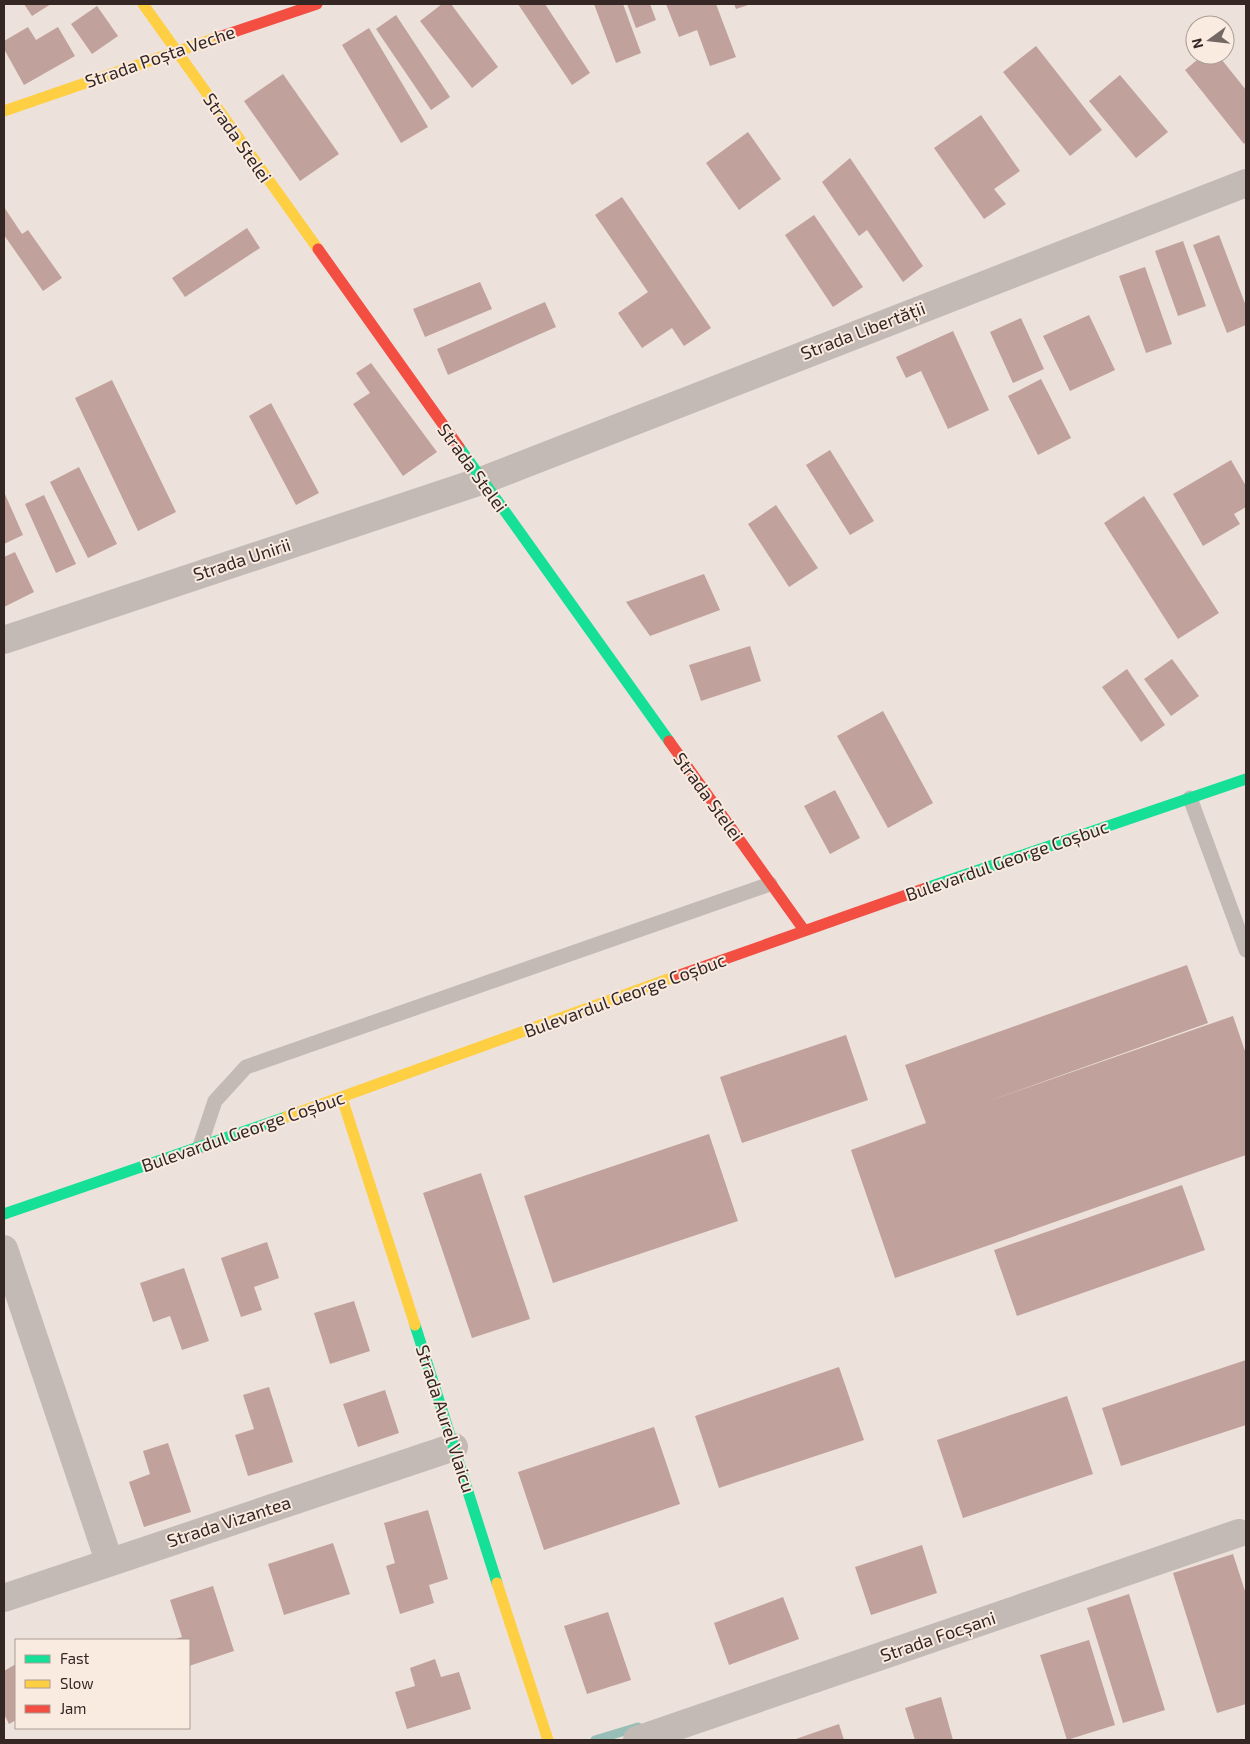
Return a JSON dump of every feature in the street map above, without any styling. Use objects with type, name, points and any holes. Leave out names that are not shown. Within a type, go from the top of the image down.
[{"type":"main road","name":"Strada Stelei","points":[[143,4],[481,481],[804,930]]},
{"type":"main road","name":"Strada Poșta Veche","points":[[4,111],[317,4]]},
{"type":"main road","name":"Bulevardul George Coșbuc","points":[[4,1214],[342,1098],[804,930],[1246,779]]},
{"type":"main road","name":"Strada Aurel Vlaicu","points":[[342,1098],[548,1740]]},
{"type":"street","name":"Strada Libertății","points":[[481,481],[1246,183]]},
{"type":"street","name":"Strada Unirii","points":[[4,640],[481,481]]},
{"type":"street","points":[[4,1249],[109,1561]]},
{"type":"street","name":"Strada Vizantea","points":[[4,1598],[109,1561],[454,1447]]},
{"type":"street","name":"Strada Focșani","points":[[637,1740],[1239,1533]]},
{"type":"lane","points":[[1190,798],[1246,950]]},
{"type":"lane","points":[[200,1146],[215,1101],[246,1067],[770,884]]},
{"type":"building","points":[[24,4],[51,4],[32,16]]},
{"type":"building","points":[[442,4],[451,4],[498,67],[472,88],[420,21]]},
{"type":"building","points":[[518,4],[545,4],[590,73],[572,85]]},
{"type":"building","points":[[594,4],[623,4],[641,53],[616,63]]},
{"type":"building","points":[[627,4],[650,4],[656,20],[636,28]]},
{"type":"building","points":[[666,4],[716,4],[736,57],[710,66],[697,30],[679,37]]},
{"type":"building","points":[[734,4],[751,4],[736,9]]},
{"type":"building","points":[[97,6],[118,36],[92,54],[71,24]]},
{"type":"building","points":[[396,15],[450,97],[431,110],[376,29]]},
{"type":"building","points":[[28,27],[36,40],[58,27],[75,56],[24,85],[4,49],[4,41]]},
{"type":"building","points":[[369,28],[428,127],[401,143],[342,45]]},
{"type":"building","points":[[1036,46],[1102,130],[1070,156],[1003,72]]},
{"type":"building","points":[[1191,65],[1226,65],[1246,90],[1246,142],[1244,144],[1185,70]]},
{"type":"building","points":[[283,74],[339,154],[300,181],[244,101]]},
{"type":"building","points":[[1120,75],[1168,132],[1136,158],[1089,101]]},
{"type":"building","points":[[981,115],[1020,171],[994,189],[1006,204],[984,219],[934,148]]},
{"type":"building","points":[[748,132],[781,179],[739,210],[706,163]]},
{"type":"building","points":[[850,158],[923,266],[903,282],[867,230],[859,236],[822,182]]},
{"type":"building","points":[[622,197],[711,328],[684,346],[672,328],[642,348],[618,313],[648,292],[595,215]]},
{"type":"building","points":[[4,207],[22,234],[28,230],[62,278],[43,291],[4,235]]},
{"type":"building","points":[[814,215],[863,287],[833,307],[785,235]]},
{"type":"building","points":[[247,228],[260,248],[185,297],[172,278]]},
{"type":"building","points":[[1219,235],[1246,306],[1246,325],[1227,333],[1193,245]]},
{"type":"building","points":[[1183,241],[1206,306],[1178,316],[1155,251]]},
{"type":"building","points":[[1145,267],[1172,344],[1146,353],[1119,276]]},
{"type":"building","points":[[480,282],[492,309],[425,337],[413,309]]},
{"type":"building","points":[[545,302],[556,327],[448,375],[437,349]]},
{"type":"building","points":[[1089,315],[1115,370],[1070,391],[1043,336]]},
{"type":"building","points":[[1021,318],[1044,369],[1013,383],[990,332]]},
{"type":"building","points":[[953,331],[989,410],[948,429],[921,371],[906,378],[896,357]]},
{"type":"building","points":[[371,363],[437,452],[403,476],[353,404],[370,393],[356,373]]},
{"type":"building","points":[[1041,379],[1071,438],[1038,455],[1008,396]]},
{"type":"building","points":[[112,380],[176,512],[138,531],[75,398]]},
{"type":"building","points":[[271,403],[319,493],[296,505],[249,416]]},
{"type":"building","points":[[830,450],[874,521],[850,535],[806,465]]},
{"type":"building","points":[[1231,460],[1246,486],[1246,507],[1234,514],[1240,524],[1203,546],[1173,494]]},
{"type":"building","points":[[79,467],[117,544],[88,558],[50,482]]},
{"type":"building","points":[[4,492],[23,535],[4,544]]},
{"type":"building","points":[[44,495],[76,564],[56,573],[25,504]]},
{"type":"building","points":[[1144,496],[1219,613],[1178,639],[1104,523]]},
{"type":"building","points":[[776,505],[818,568],[789,587],[748,524]]},
{"type":"building","points":[[15,552],[34,592],[4,607],[4,557]]},
{"type":"building","points":[[704,574],[720,610],[650,636],[626,602]]},
{"type":"building","points":[[750,646],[761,681],[701,701],[689,665]]},
{"type":"building","points":[[1172,659],[1199,696],[1171,716],[1144,679]]},
{"type":"building","points":[[1127,669],[1165,725],[1141,742],[1102,687]]},
{"type":"building","points":[[883,711],[933,803],[888,828],[837,736]]},
{"type":"building","points":[[835,790],[860,838],[830,854],[804,806]]},
{"type":"building","points":[[1187,965],[1208,1023],[980,1104],[1233,1016],[1246,1054],[1246,1155],[895,1278],[851,1150],[926,1123],[905,1065]]},
{"type":"building","points":[[846,1035],[868,1100],[742,1143],[720,1077]]},
{"type":"building","points":[[709,1134],[738,1221],[553,1283],[524,1196]]},
{"type":"building","points":[[481,1173],[530,1319],[472,1338],[423,1193]]},
{"type":"building","points":[[1182,1185],[1205,1250],[1017,1316],[994,1250]]},
{"type":"building","points":[[267,1242],[279,1278],[254,1287],[262,1310],[241,1317],[221,1258]]},
{"type":"building","points":[[184,1268],[209,1341],[182,1350],[170,1316],[153,1322],[140,1283]]},
{"type":"building","points":[[354,1301],[370,1351],[330,1364],[314,1313]]},
{"type":"building","points":[[1246,1360],[1246,1425],[1121,1466],[1102,1408]]},
{"type":"building","points":[[839,1367],[864,1440],[719,1488],[695,1416]]},
{"type":"building","points":[[269,1387],[293,1462],[248,1476],[235,1435],[254,1429],[243,1395]]},
{"type":"building","points":[[385,1390],[399,1433],[358,1447],[343,1404]]},
{"type":"building","points":[[1067,1396],[1093,1474],[963,1518],[937,1440]]},
{"type":"building","points":[[654,1427],[680,1504],[544,1550],[518,1472]]},
{"type":"building","points":[[168,1443],[191,1512],[144,1527],[129,1482],[150,1474],[143,1451]]},
{"type":"building","points":[[428,1510],[448,1579],[429,1585],[434,1603],[400,1614],[386,1566],[395,1563],[384,1523]]},
{"type":"building","points":[[333,1543],[350,1594],[284,1615],[268,1564]]},
{"type":"building","points":[[922,1545],[937,1593],[871,1615],[855,1567]]},
{"type":"building","points":[[1233,1554],[1246,1594],[1246,1704],[1217,1713],[1173,1573]]},
{"type":"building","points":[[213,1586],[234,1651],[190,1666],[190,1639],[175,1639],[182,1637],[170,1600]]},
{"type":"building","points":[[1129,1594],[1165,1710],[1123,1723],[1087,1608]]},
{"type":"building","points":[[783,1597],[799,1639],[729,1665],[714,1623]]},
{"type":"building","points":[[608,1612],[631,1680],[587,1694],[564,1626]]},
{"type":"building","points":[[1089,1640],[1115,1725],[1067,1740],[1040,1655]]},
{"type":"building","points":[[435,1659],[441,1677],[459,1672],[471,1709],[407,1729],[395,1692],[415,1686],[410,1668]]},
{"type":"building","points":[[15,1665],[15,1721],[9,1724],[4,1714],[4,1671]]},
{"type":"building","points":[[941,1697],[953,1740],[915,1740],[905,1708]]},
{"type":"building","points":[[839,1724],[844,1740],[793,1740]]},
{"type":"waterway","points":[[595,1740],[638,1727]]},
{"type":"traffic: fast","points":[[459,447],[669,741]]},
{"type":"traffic: fast","points":[[926,888],[1246,779]]},
{"type":"traffic: fast","points":[[4,1214],[286,1117]]},
{"type":"traffic: fast","points":[[415,1325],[497,1583]]},
{"type":"traffic: slow","points":[[143,4],[318,249]]},
{"type":"traffic: slow","points":[[4,111],[219,37]]},
{"type":"traffic: slow","points":[[286,1117],[674,977]]},
{"type":"traffic: slow","points":[[342,1098],[415,1325]]},
{"type":"traffic: slow","points":[[497,1583],[548,1740]]},
{"type":"traffic: jam","points":[[219,37],[317,4]]},
{"type":"traffic: jam","points":[[318,249],[459,447]]},
{"type":"traffic: jam","points":[[669,741],[804,930]]},
{"type":"traffic: jam","points":[[674,977],[926,888]]}]
